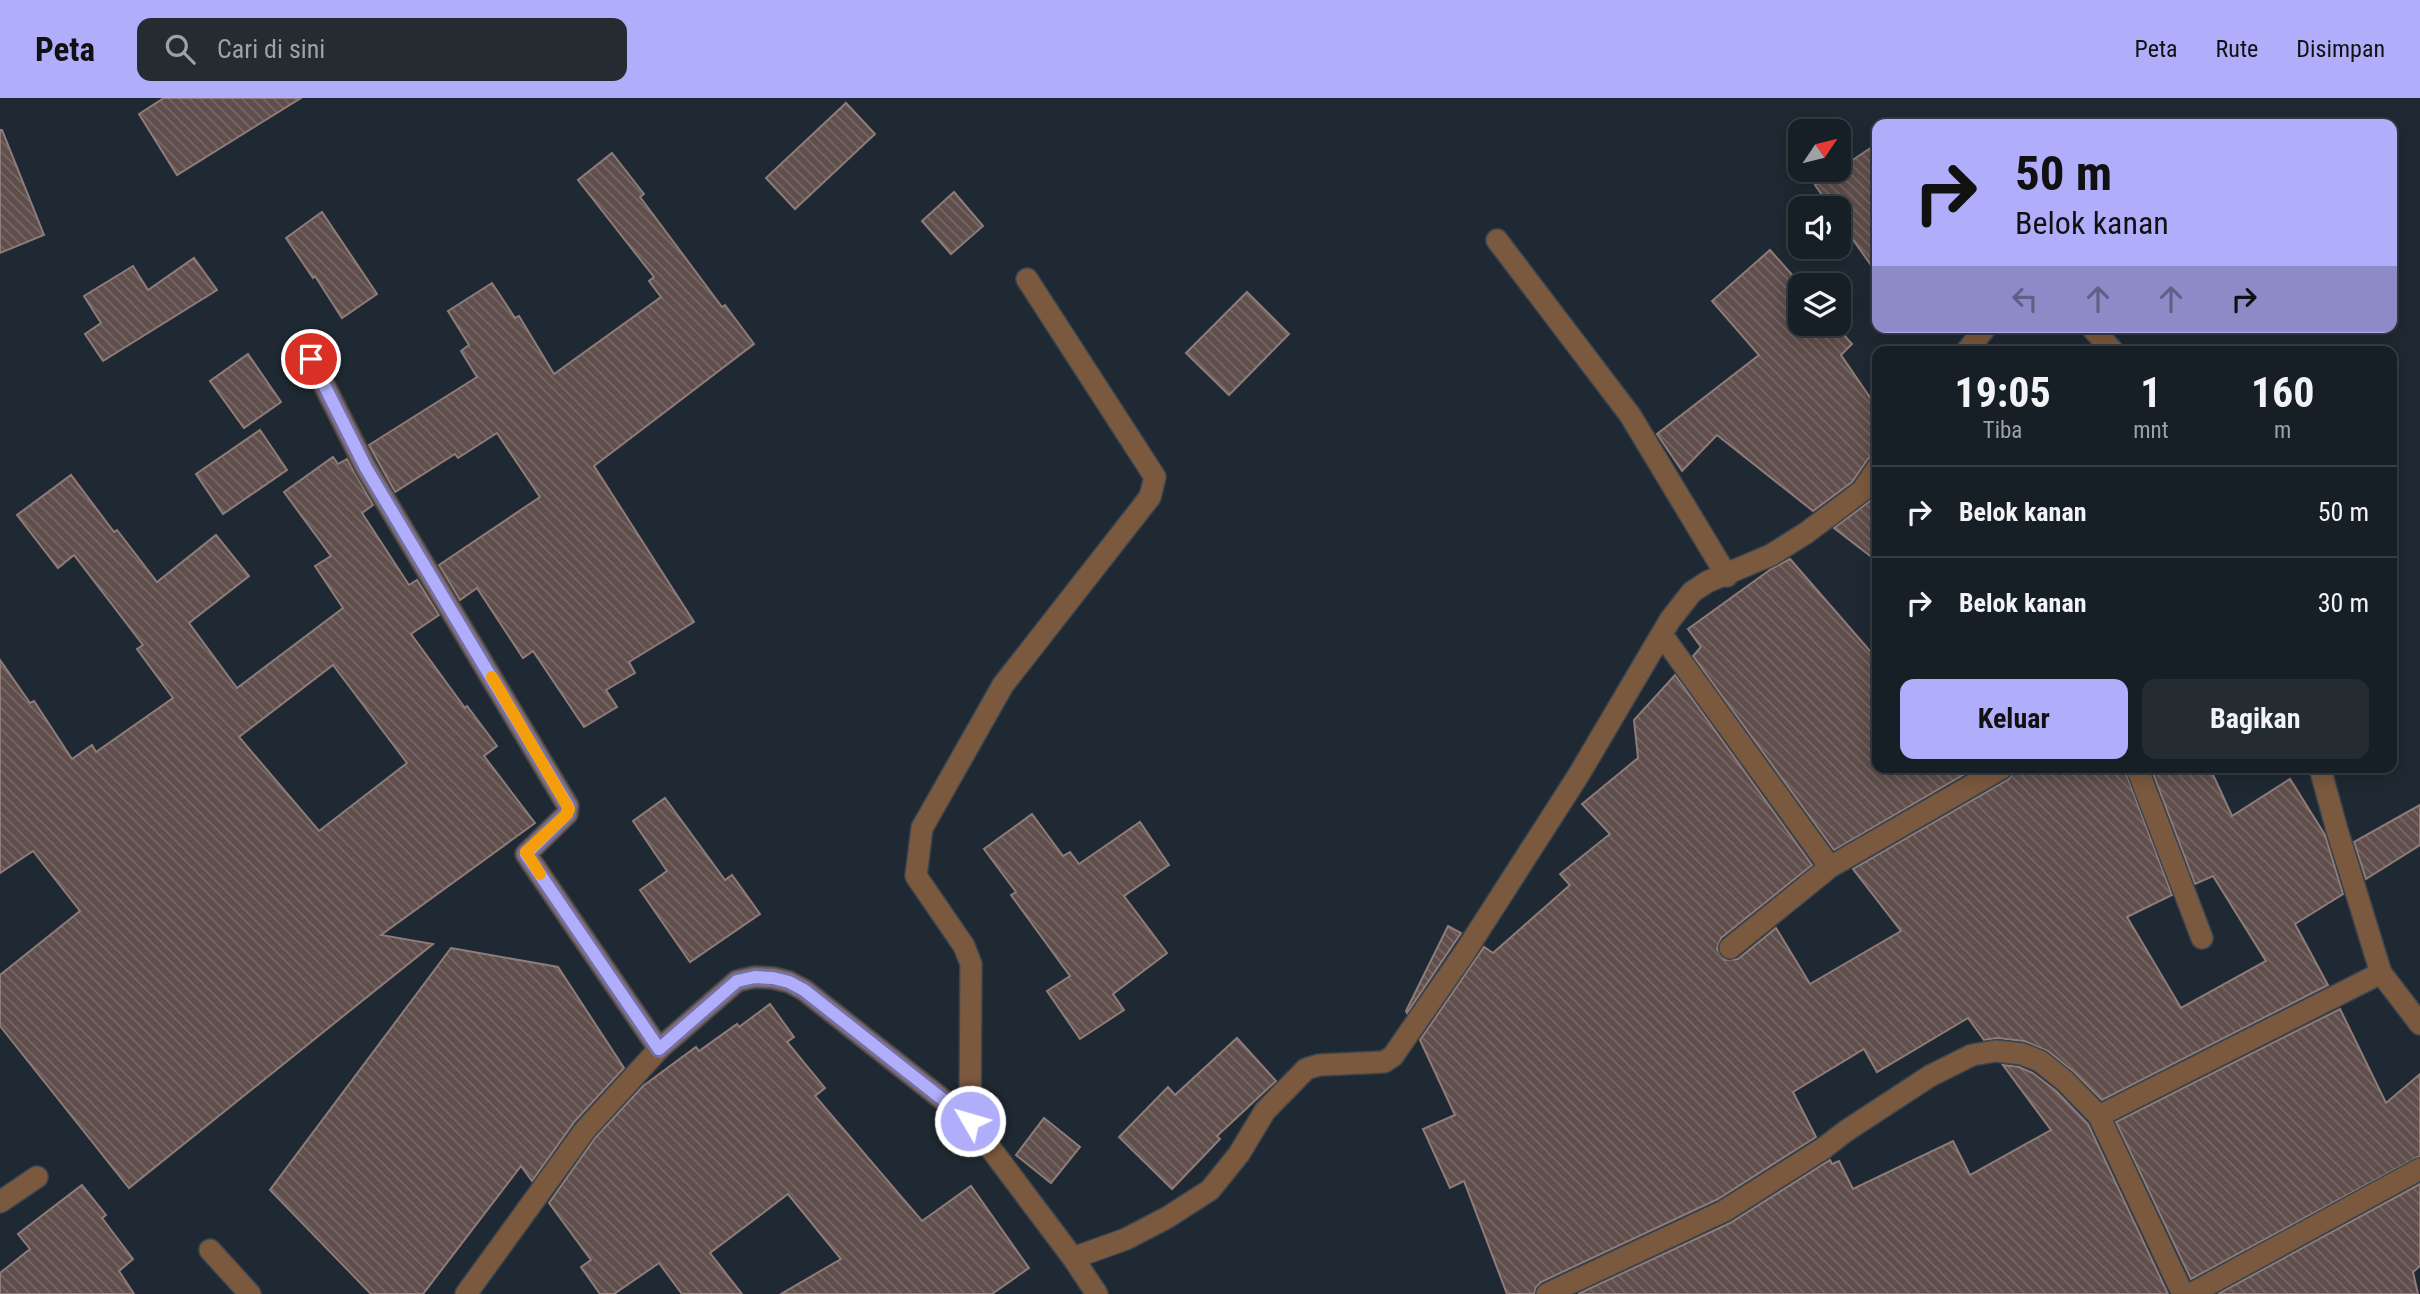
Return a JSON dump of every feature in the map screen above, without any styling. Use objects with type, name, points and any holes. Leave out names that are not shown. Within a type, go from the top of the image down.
[{"type":"street","points":[[1497,240],[1630,415],[1727,576]]},
{"type":"street","points":[[970,1121],[971,964],[964,946],[916,876],[922,828],[1003,685],[1150,497],[1155,477],[1027,279]]},
{"type":"street","points":[[2097,333],[2108,346]]},
{"type":"street","points":[[311,359],[366,468],[568,806],[567,814],[526,854],[659,1049]]},
{"type":"street","points":[[1073,1258],[1126,1239],[1168,1217],[1210,1190],[1240,1154],[1265,1111],[1306,1069],[1319,1065],[1384,1062],[1393,1056],[1465,952],[1578,776],[1661,635],[1692,592],[1707,582],[1727,576],[1771,555],[1806,533],[1862,491],[1872,476]]},
{"type":"street","points":[[1661,635],[1830,867]]},
{"type":"street","points":[[1730,948],[1830,867],[1993,773]]},
{"type":"street","points":[[2139,773],[2202,937]]},
{"type":"street","points":[[2321,773],[2382,973],[2420,1024]]},
{"type":"street","points":[[2099,1115],[2382,973]]},
{"type":"street","points":[[467,1294],[585,1130],[659,1049],[737,981],[755,977],[789,982],[804,990],[970,1121],[1097,1294]]},
{"type":"street","points":[[1547,1294],[1724,1211],[1824,1148],[1846,1130],[1930,1076],[1972,1055],[1996,1052],[2022,1054],[2040,1061],[2065,1081],[2099,1115],[2183,1294]]},
{"type":"street","points":[[2191,1294],[2420,1169]]},
{"type":"street","points":[[0,1202],[37,1177]]},
{"type":"street","points":[[210,1250],[250,1294]]},
{"type":"building","points":[[164,98],[301,98],[177,175],[139,114]]},
{"type":"building","points":[[846,103],[875,134],[795,209],[766,178]]},
{"type":"building","points":[[0,130],[44,235],[0,253]]},
{"type":"building","points":[[1872,147],[1872,267],[1851,237],[1851,196],[1823,196],[1815,185],[1820,182],[1852,182],[1852,160]]},
{"type":"building","points":[[612,153],[644,194],[640,197],[722,307],[725,305],[754,344],[594,466],[694,622],[629,662],[635,673],[606,690],[617,707],[584,727],[533,651],[523,658],[477,588],[460,600],[439,565],[540,497],[497,433],[458,458],[455,454],[395,492],[369,445],[477,377],[461,351],[469,345],[448,311],[492,283],[515,318],[519,316],[554,374],[661,297],[649,281],[654,277],[578,180]]},
{"type":"building","points":[[954,192],[983,226],[951,254],[922,221]]},
{"type":"building","points":[[322,212],[377,294],[342,318],[286,238]]},
{"type":"building","points":[[1770,250],[1790,273],[1788,273],[1788,336],[1845,336],[1852,344],[1841,355],[1872,400],[1872,457],[1852,482],[1813,511],[1717,435],[1682,471],[1657,434],[1759,355],[1712,301]]},
{"type":"building","points":[[194,258],[217,290],[103,361],[85,334],[101,323],[84,296],[133,266],[148,290]]},
{"type":"building","points":[[1247,292],[1289,334],[1229,395],[1186,353]]},
{"type":"building","points":[[248,354],[281,402],[244,428],[210,381]]},
{"type":"building","points":[[260,430],[287,470],[223,514],[196,474]]},
{"type":"building","points":[[333,457],[338,464],[347,459],[373,505],[362,513],[409,585],[417,580],[439,615],[411,634],[465,708],[467,706],[497,746],[484,756],[535,823],[381,935],[433,944],[129,1188],[0,1026],[0,975],[80,911],[33,851],[0,873],[0,660],[30,703],[34,701],[72,759],[92,745],[96,752],[173,698],[137,649],[143,645],[74,555],[58,568],[17,515],[71,475],[114,532],[117,530],[157,582],[216,535],[249,576],[189,623],[237,688],[343,608],[315,566],[331,556],[284,492]],"holes":[[[333,665],[407,763],[319,831],[239,737]]]},
{"type":"building","points":[[1872,498],[1872,557],[1834,528]]},
{"type":"building","points":[[1790,559],[1872,653],[1872,773],[1966,773],[1834,850],[1693,656],[1701,647],[1688,629],[1771,569]]},
{"type":"building","points":[[1675,675],[1812,865],[1721,938],[1717,949],[1725,960],[1738,959],[1776,928],[1810,984],[1901,931],[1853,869],[2009,779],[2012,773],[2126,773],[2172,895],[2127,917],[2181,1008],[2266,961],[2213,876],[2195,884],[2153,773],[2212,773],[2232,816],[2290,779],[2325,835],[2343,894],[2295,924],[2328,985],[2102,1100],[2048,1051],[2024,1041],[1997,1038],[1984,1040],[1968,1018],[1877,1072],[1864,1049],[1793,1092],[1816,1137],[1718,1199],[1541,1282],[1534,1294],[1507,1294],[1464,1181],[1450,1188],[1423,1129],[1455,1115],[1420,1040],[1484,947],[1493,953],[1570,885],[1560,874],[1610,834],[1582,804],[1638,758],[1634,720]]},
{"type":"building","points":[[665,798],[725,880],[732,875],[760,914],[690,962],[640,890],[667,871],[633,821]]},
{"type":"building","points":[[2420,805],[2420,845],[2366,879],[2354,842]]},
{"type":"building","points":[[1032,814],[1063,856],[1070,852],[1079,864],[1140,822],[1169,865],[1124,896],[1167,953],[1113,994],[1124,1010],[1080,1039],[1047,991],[1070,976],[1011,895],[1016,892],[984,849]]},
{"type":"building","points":[[1448,926],[1461,933],[1407,1013],[1406,1011]]},
{"type":"building","points":[[451,948],[558,967],[624,1068],[575,1121],[532,1181],[521,1166],[423,1294],[371,1294],[270,1190]]},
{"type":"building","points":[[770,1004],[794,1037],[787,1042],[825,1088],[815,1096],[922,1221],[971,1186],[1029,1268],[992,1294],[781,1294],[841,1259],[788,1194],[710,1253],[742,1294],[682,1294],[659,1263],[614,1294],[600,1294],[581,1267],[591,1260],[549,1203],[595,1138],[643,1086],[696,1047],[699,1051]]},
{"type":"building","points":[[2340,1009],[2386,1103],[2420,1074],[2420,1156],[2191,1279],[2116,1122]]},
{"type":"building","points":[[1237,1038],[1276,1081],[1217,1136],[1220,1139],[1172,1189],[1119,1137],[1168,1087],[1175,1095]]},
{"type":"building","points":[[2003,1065],[2019,1067],[2033,1073],[2056,1091],[2088,1124],[2168,1294],[1578,1294],[1730,1223],[1830,1160],[1832,1164],[1839,1161],[1853,1189],[1953,1141],[1970,1175],[2051,1130]]},
{"type":"building","points":[[1044,1118],[1080,1147],[1051,1183],[1016,1155]]},
{"type":"building","points":[[2420,1184],[2420,1266],[2413,1272],[2418,1294],[2218,1294]]},
{"type":"building","points":[[82,1185],[106,1215],[102,1218],[133,1259],[119,1271],[134,1294],[0,1294],[0,1273],[30,1249],[18,1234]]},
{"type":"slow traffic","points":[[492,677],[569,809],[567,814],[526,852],[540,874]]},
{"type":"route","points":[[311,359],[366,468],[568,806],[569,812],[526,854],[659,1049],[737,981],[755,977],[773,978],[804,990],[970,1121]]}]
